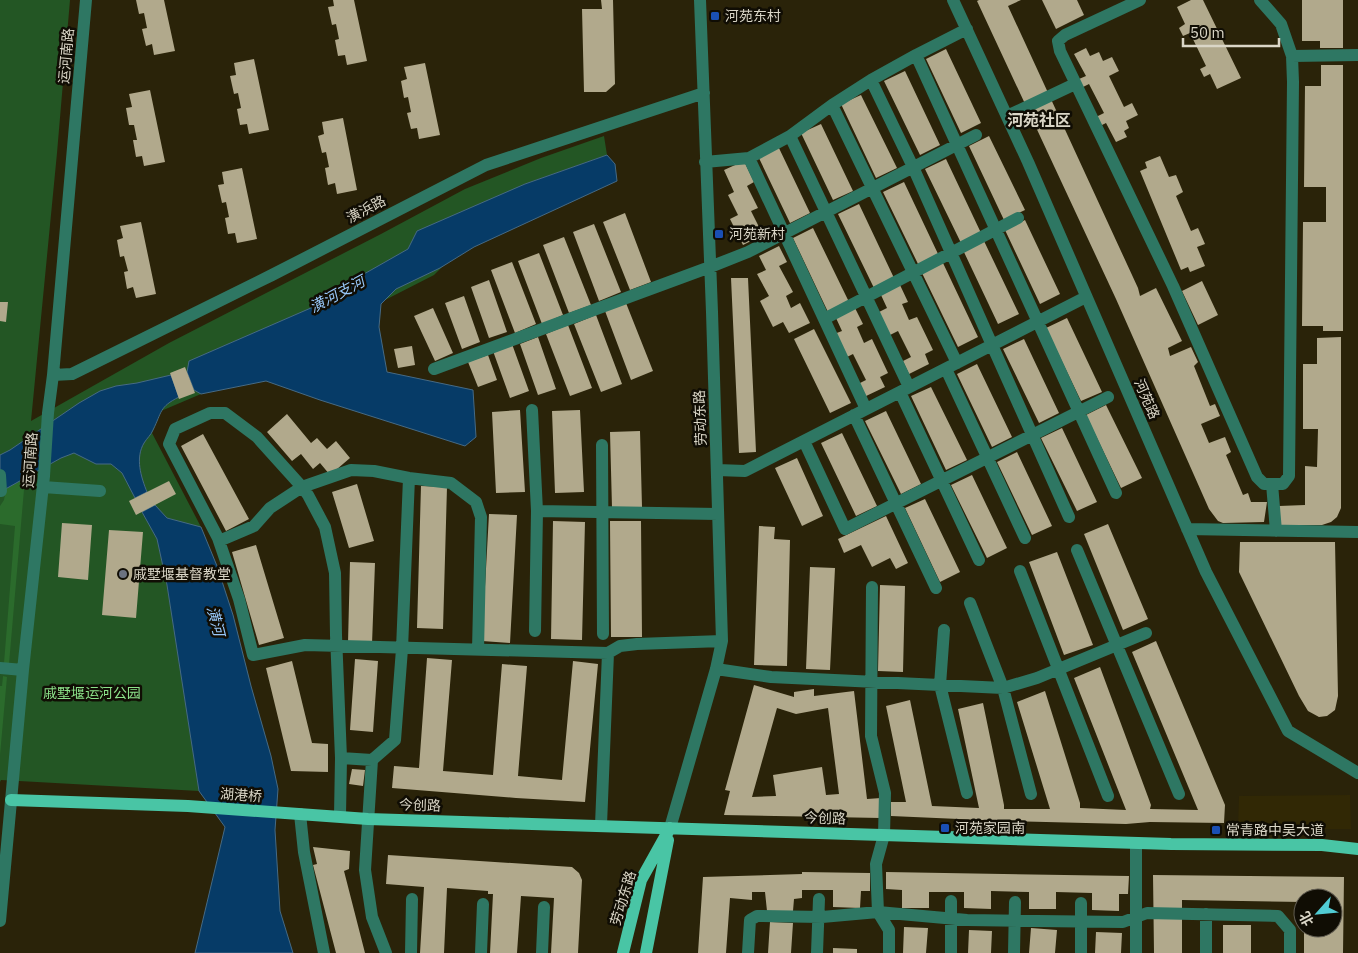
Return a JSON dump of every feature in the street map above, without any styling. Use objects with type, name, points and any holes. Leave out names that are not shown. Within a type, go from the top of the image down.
[{"type":"main road","name":"湖港桥","points":[[11,800],[188,806],[296,814]]},
{"type":"main road","name":"今创路","points":[[296,814],[368,819],[1136,843],[1322,845],[1358,849]]},
{"type":"main road","name":"劳动东路","points":[[622,953],[641,880],[670,828]]},
{"type":"main road","name":"劳动东路","points":[[646,953],[670,828]]},
{"type":"street","name":"运河南路","points":[[0,921],[23,670],[44,482],[48,413],[86,0]]},
{"type":"street","name":"劳动东路","points":[[670,828],[716,669],[722,641],[700,0]]},
{"type":"street","name":"河苑路","points":[[953,0],[1006,116],[1206,572],[1288,731],[1358,774]]},
{"type":"street","points":[[1140,0],[1065,35],[1058,41],[1060,51],[1173,286],[1257,476],[1264,484],[1283,484],[1290,476],[1292,56],[1280,24],[1260,0]]},
{"type":"street","points":[[705,162],[749,158],[790,136],[832,105],[871,80],[967,29]]},
{"type":"street","points":[[916,55],[1116,492]]},
{"type":"street","points":[[1292,56],[1358,56]]},
{"type":"street","points":[[871,80],[913,167],[1069,517]]},
{"type":"street","points":[[1006,116],[1075,84]]},
{"type":"street","name":"潢浜路","points":[[53,375],[72,374],[272,276],[486,165],[704,92]]},
{"type":"street","points":[[832,105],[913,272],[987,457],[1025,538]]},
{"type":"street","points":[[434,369],[748,252],[976,135]]},
{"type":"street","points":[[790,136],[866,297],[942,480],[979,560]]},
{"type":"street","points":[[749,158],[866,409]]},
{"type":"street","points":[[824,319],[1018,218]]},
{"type":"street","points":[[717,470],[745,471],[1086,297]]},
{"type":"street","points":[[804,441],[845,528],[1108,397]]},
{"type":"street","points":[[532,410],[538,511],[535,631]]},
{"type":"street","points":[[340,816],[341,758],[336,647],[335,573],[325,526],[302,487],[257,436],[225,413],[210,413],[175,429],[169,444],[219,541],[239,600],[253,655],[305,646],[336,647],[402,649],[608,652],[620,646],[637,644],[722,641]]},
{"type":"street","points":[[854,415],[936,588]]},
{"type":"street","points":[[602,445],[603,634]]},
{"type":"street","points":[[219,541],[254,526],[270,508],[302,487],[352,470],[374,471],[409,478],[451,483],[476,502],[481,517],[478,650]]},
{"type":"street","points":[[0,474],[1,491]]},
{"type":"street","points":[[341,758],[372,760],[395,740],[402,649],[409,478]]},
{"type":"street","points":[[44,482],[100,491]]},
{"type":"street","points":[[1272,484],[1276,531]]},
{"type":"street","points":[[538,511],[718,514]]},
{"type":"street","points":[[1187,529],[1358,532]]},
{"type":"street","points":[[1078,550],[1179,794]]},
{"type":"street","points":[[1020,571],[1108,796]]},
{"type":"street","points":[[872,587],[871,736],[885,793],[884,834],[876,864],[878,912],[889,930],[889,953]]},
{"type":"street","points":[[970,604],[1003,688],[1031,794]]},
{"type":"street","points":[[944,630],[940,685],[967,793]]},
{"type":"street","points":[[716,669],[771,677],[1003,688],[1037,678],[1146,633]]},
{"type":"street","points":[[601,825],[608,652]]},
{"type":"street","points":[[0,668],[23,670]]},
{"type":"street","points":[[372,760],[365,870],[372,917],[386,953]]},
{"type":"street","points":[[296,814],[324,953]]},
{"type":"street","points":[[1136,843],[1136,953]]},
{"type":"street","points":[[411,953],[412,899]]},
{"type":"street","points":[[817,953],[819,899]]},
{"type":"street","points":[[951,901],[951,953]]},
{"type":"street","points":[[1014,953],[1015,902]]},
{"type":"street","points":[[1081,903],[1081,953]]},
{"type":"street","points":[[482,953],[483,904]]},
{"type":"street","points":[[542,953],[544,908]]},
{"type":"street","points":[[748,953],[750,920],[757,916],[818,917],[878,912],[967,920],[1081,922],[1123,922],[1147,913],[1278,916],[1290,930],[1290,953]]},
{"type":"street","points":[[1206,914],[1206,953]]},
{"type":"shaded area","points":[[1350,795],[1351,829],[1238,829],[1239,796]]},
{"type":"green space","name":"戚墅堰运河公园","points":[[0,0],[70,0],[31,421],[169,343],[465,189],[541,158],[604,136],[607,155],[525,184],[434,275],[201,394],[161,411],[152,433],[201,527],[157,538],[176,638],[199,791],[1,780],[0,782]]},
{"type":"green space","points":[[25,478],[9,664],[4,663],[15,526],[0,524],[0,506],[4,500],[6,488]]},
{"type":"green space","points":[[3,676],[7,677],[0,755],[0,686],[2,686]]},
{"type":"water","points":[[607,155],[615,164],[617,181],[474,247],[440,268],[396,289],[381,304],[379,327],[387,372],[473,390],[476,437],[465,446],[266,381],[201,394],[194,390],[187,372],[189,361],[343,294],[364,274],[408,249],[417,231],[525,184]]},
{"type":"water","points":[[171,375],[179,397],[164,407],[141,449],[139,461],[147,492],[135,498],[122,473],[111,464],[96,464],[74,453],[61,458],[0,492],[0,455],[100,391]]},
{"type":"water","name":"潢河","points":[[155,505],[167,518],[201,527],[217,566],[233,615],[278,789],[275,830],[280,911],[293,953],[195,953],[225,827],[199,791],[167,585],[157,539],[142,512]]},
{"type":"building","points":[[136,0],[164,0],[175,51],[154,55],[152,44],[146,46],[142,29],[147,28],[144,13],[139,14]]},
{"type":"building","points":[[333,0],[354,0],[367,61],[347,65],[345,55],[338,56],[335,40],[339,39],[336,24],[332,25],[328,7],[334,6]]},
{"type":"building","points":[[601,0],[613,0],[615,84],[606,92],[584,92],[582,9],[602,9]]},
{"type":"building","points":[[1021,0],[1008,6],[1140,296],[1156,288],[1182,341],[1168,348],[1170,356],[1191,347],[1198,362],[1194,366],[1210,406],[1215,404],[1220,416],[1201,424],[1209,443],[1225,437],[1231,452],[1226,455],[1243,495],[1248,493],[1251,502],[1267,502],[1264,522],[1223,523],[1218,521],[1209,509],[1116,299],[977,1]]},
{"type":"building","points":[[1042,0],[1077,0],[1084,15],[1056,29]]},
{"type":"building","points":[[1191,0],[1203,0],[1241,78],[1217,89],[1210,74],[1204,77],[1200,69],[1206,66],[1190,33],[1183,36],[1179,28],[1185,24],[1177,7]]},
{"type":"building","points":[[1302,0],[1343,0],[1343,48],[1320,48],[1320,41],[1302,41]]},
{"type":"building","points":[[1086,48],[1090,56],[1099,52],[1103,61],[1112,57],[1119,71],[1109,76],[1124,107],[1132,103],[1138,115],[1126,121],[1129,128],[1124,131],[1127,137],[1116,142],[1106,123],[1100,126],[1096,117],[1104,113],[1089,84],[1083,87],[1079,79],[1086,76],[1074,54]]},
{"type":"building","points":[[946,49],[981,123],[961,133],[926,59]]},
{"type":"building","points":[[254,59],[269,130],[249,134],[247,124],[240,125],[237,109],[241,108],[238,93],[234,94],[230,76],[236,75],[234,63]]},
{"type":"building","points":[[425,63],[440,135],[419,139],[417,128],[411,129],[407,113],[411,112],[408,97],[404,98],[401,81],[407,79],[404,67]]},
{"type":"building","points":[[1321,65],[1343,65],[1343,331],[1323,331],[1323,326],[1302,326],[1303,222],[1326,222],[1326,187],[1304,187],[1305,86],[1321,86]]},
{"type":"building","points":[[905,71],[940,145],[920,155],[884,81]]},
{"type":"building","points":[[150,90],[165,162],[144,166],[142,156],[136,157],[133,140],[137,140],[134,125],[129,125],[126,108],[132,107],[129,94]]},
{"type":"building","points":[[861,95],[897,168],[876,178],[841,104]]},
{"type":"building","points":[[343,118],[357,190],[337,194],[335,183],[328,185],[325,168],[329,167],[326,152],[322,153],[318,136],[324,134],[322,122]]},
{"type":"building","points":[[821,124],[853,191],[833,200],[801,133]]},
{"type":"building","points":[[989,136],[1025,210],[1004,220],[969,146]]},
{"type":"building","points":[[778,146],[810,213],[790,223],[758,156]]},
{"type":"building","points":[[1160,156],[1169,177],[1176,175],[1183,192],[1176,196],[1191,231],[1198,228],[1205,244],[1197,247],[1205,266],[1190,272],[1188,267],[1181,270],[1140,171],[1147,168],[1145,162]]},
{"type":"building","points":[[946,159],[981,233],[961,243],[925,169]]},
{"type":"building","points":[[744,161],[754,182],[747,186],[758,208],[751,211],[763,235],[743,245],[730,219],[738,215],[728,195],[734,192],[724,170]]},
{"type":"building","points":[[242,168],[257,239],[237,243],[235,233],[228,234],[225,218],[229,217],[226,202],[222,203],[218,185],[224,184],[222,172]]},
{"type":"building","points":[[904,182],[939,256],[919,266],[883,192]]},
{"type":"building","points":[[859,204],[894,278],[874,288],[838,214]]},
{"type":"building","points":[[625,213],[651,282],[630,290],[603,222]]},
{"type":"building","points":[[1025,220],[1060,294],[1040,304],[1005,230]]},
{"type":"building","points":[[141,222],[156,294],[136,298],[133,287],[127,289],[124,272],[128,271],[124,256],[120,257],[117,240],[123,238],[120,226]]},
{"type":"building","points":[[594,224],[621,292],[599,301],[573,232]]},
{"type":"building","points":[[813,228],[849,302],[828,312],[793,238]]},
{"type":"building","points":[[564,237],[591,305],[569,313],[543,245]]},
{"type":"building","points":[[984,241],[1019,314],[998,324],[963,250]]},
{"type":"building","points":[[779,246],[787,262],[779,266],[793,292],[786,296],[791,308],[800,303],[810,323],[789,333],[783,322],[773,327],[760,301],[769,296],[757,274],[766,270],[759,256]]},
{"type":"building","points":[[539,253],[563,315],[542,324],[518,261]]},
{"type":"building","points":[[512,262],[536,324],[515,333],[491,270]]},
{"type":"building","points":[[943,263],[978,337],[958,347],[922,273]]},
{"type":"building","points":[[731,278],[748,278],[756,452],[739,453]]},
{"type":"building","points":[[489,280],[507,332],[489,338],[471,287]]},
{"type":"building","points":[[1202,281],[1218,315],[1198,325],[1182,291]]},
{"type":"building","points":[[900,285],[908,302],[902,304],[909,320],[917,317],[933,350],[925,354],[929,364],[909,374],[903,361],[911,357],[898,331],[890,335],[879,312],[887,308],[881,295]]},
{"type":"building","points":[[464,296],[480,342],[462,349],[445,303]]},
{"type":"building","points":[[0,302],[8,302],[6,322],[0,321]]},
{"type":"building","points":[[626,303],[653,371],[631,380],[605,311]]},
{"type":"building","points":[[433,308],[453,353],[435,361],[414,316]]},
{"type":"building","points":[[855,308],[863,324],[857,327],[864,343],[872,339],[888,373],[880,377],[885,387],[864,397],[858,384],[866,380],[853,354],[845,358],[834,334],[842,331],[836,318]]},
{"type":"building","points":[[596,315],[622,384],[601,392],[574,324]]},
{"type":"building","points":[[1067,318],[1102,392],[1081,401],[1046,328]]},
{"type":"building","points":[[568,325],[592,388],[570,396],[546,334]]},
{"type":"building","points":[[814,329],[851,403],[830,413],[794,339]]},
{"type":"building","points":[[538,337],[556,389],[538,395],[520,344]]},
{"type":"building","points":[[1341,337],[1341,508],[1337,517],[1331,522],[1322,525],[1280,525],[1279,506],[1305,505],[1305,466],[1317,467],[1318,429],[1303,429],[1303,364],[1317,364],[1317,338]]},
{"type":"building","points":[[1024,339],[1059,413],[1039,423],[1003,349]]},
{"type":"building","points":[[512,344],[529,391],[510,398],[493,351]]},
{"type":"building","points":[[412,346],[415,365],[398,368],[394,349]]},
{"type":"building","points":[[488,355],[497,380],[478,387],[468,362]]},
{"type":"building","points":[[977,364],[1012,437],[992,447],[957,374]]},
{"type":"building","points":[[185,367],[195,393],[179,399],[170,373]]},
{"type":"building","points":[[931,387],[967,460],[946,470],[911,396]]},
{"type":"building","points":[[1106,405],[1142,478],[1121,488],[1086,415]]},
{"type":"building","points":[[520,410],[525,492],[496,493],[492,412]]},
{"type":"building","points":[[580,410],[584,492],[555,493],[552,411]]},
{"type":"building","points":[[886,411],[921,484],[901,494],[865,421]]},
{"type":"building","points":[[287,414],[311,443],[317,438],[327,449],[336,441],[350,458],[330,475],[320,463],[313,469],[301,454],[292,461],[267,432]]},
{"type":"building","points":[[1062,428],[1097,502],[1077,511],[1041,438]]},
{"type":"building","points":[[640,431],[642,507],[612,508],[610,432]]},
{"type":"building","points":[[842,433],[877,506],[856,516],[821,443]]},
{"type":"building","points":[[203,434],[249,519],[226,531],[181,446]]},
{"type":"building","points":[[1017,452],[1052,526],[1032,535],[997,462]]},
{"type":"building","points":[[797,458],[823,516],[802,526],[775,468]]},
{"type":"building","points":[[972,475],[1007,548],[987,558],[951,485]]},
{"type":"building","points":[[169,481],[176,494],[136,515],[129,501]]},
{"type":"building","points":[[357,484],[374,541],[349,548],[332,492]]},
{"type":"building","points":[[421,486],[447,487],[443,629],[417,628]]},
{"type":"building","points":[[925,499],[960,572],[940,582],[905,508]]},
{"type":"building","points":[[489,514],[517,515],[510,643],[482,641]]},
{"type":"building","points":[[886,516],[908,563],[896,569],[890,558],[872,567],[861,545],[844,553],[838,539]]},
{"type":"building","points":[[553,521],[585,522],[582,640],[551,639]]},
{"type":"building","points":[[610,521],[641,521],[642,637],[611,637]]},
{"type":"building","points":[[62,523],[92,525],[88,580],[58,577]]},
{"type":"building","points":[[1108,524],[1148,619],[1123,630],[1084,534]]},
{"type":"building","points":[[759,526],[775,527],[774,539],[790,540],[787,666],[754,665]]},
{"type":"building","name":"戚墅堰基督教堂","points":[[109,530],[143,532],[136,618],[102,615]]},
{"type":"building","points":[[1240,542],[1335,542],[1338,696],[1335,710],[1327,716],[1319,717],[1308,711],[1299,696],[1239,572]]},
{"type":"building","points":[[256,545],[284,638],[259,645],[232,552]]},
{"type":"building","points":[[1057,552],[1093,645],[1064,655],[1029,562]]},
{"type":"building","points":[[350,562],[375,563],[372,644],[348,643]]},
{"type":"building","points":[[810,567],[835,568],[830,670],[806,669]]},
{"type":"building","points":[[880,585],[905,586],[903,672],[878,671]]},
{"type":"building","points":[[1156,641],[1225,805],[1224,823],[1150,822],[1126,824],[891,816],[891,802],[906,802],[886,706],[910,700],[932,806],[979,808],[958,709],[983,703],[1004,809],[1050,809],[1017,702],[1045,691],[1080,808],[1126,810],[1074,678],[1100,667],[1151,805],[1150,809],[1198,810],[1132,652]]},
{"type":"building","points":[[427,658],[452,660],[443,771],[493,775],[502,664],[527,666],[518,776],[562,780],[573,661],[598,664],[585,802],[392,788],[394,766],[419,768]]},
{"type":"building","points":[[355,659],[378,661],[373,732],[350,730]]},
{"type":"building","points":[[292,661],[312,743],[328,744],[328,772],[291,771],[266,668]]},
{"type":"building","points":[[754,685],[794,697],[794,692],[814,689],[814,696],[854,691],[867,799],[881,798],[881,818],[724,815],[730,791],[725,790]],"holes":[[[777,708],[796,714],[828,708],[839,794],[826,795],[822,767],[773,775],[776,796],[752,797]]]},
{"type":"building","points":[[352,769],[365,770],[363,786],[349,784]]},
{"type":"building","points":[[313,847],[350,851],[349,869],[344,871],[365,953],[336,953],[313,865],[317,864]]},
{"type":"building","points":[[388,855],[572,867],[579,873],[582,880],[578,953],[551,953],[554,898],[521,896],[517,953],[490,953],[493,894],[488,894],[488,891],[447,888],[444,953],[420,953],[424,887],[386,884]]},
{"type":"building","points":[[802,872],[870,873],[870,891],[861,891],[860,908],[833,907],[833,890],[802,890],[802,898],[794,899],[793,911],[767,911],[765,892],[752,892],[752,900],[730,898],[726,953],[698,953],[703,877],[802,874]]},
{"type":"building","points":[[886,872],[1129,876],[1128,894],[1119,894],[1119,911],[1092,910],[1092,893],[1056,892],[1056,909],[1029,909],[1029,892],[991,891],[991,909],[964,908],[964,892],[929,892],[929,908],[902,908],[902,890],[886,889]]},
{"type":"building","points":[[1153,875],[1344,877],[1343,953],[1304,953],[1304,938],[1343,938],[1343,888],[1293,888],[1293,902],[1182,900],[1182,953],[1154,953]]},
{"type":"building","points":[[770,922],[793,923],[791,953],[768,953]]},
{"type":"building","points":[[1223,925],[1251,925],[1251,953],[1223,953]]},
{"type":"building","points":[[904,927],[928,928],[926,953],[903,953]]},
{"type":"building","points":[[1031,928],[1057,930],[1055,953],[1029,953]]},
{"type":"building","points":[[969,930],[992,931],[991,953],[968,953]]},
{"type":"building","points":[[1096,932],[1122,933],[1121,953],[1095,953]]},
{"type":"building","points":[[833,948],[857,949],[857,953],[833,953]]},
{"type":"place","name":"河苑东村","points":[[715,16]]},
{"type":"place","name":"河苑新村","points":[[719,234]]},
{"type":"place","name":"戚墅堰基督教堂","points":[[123,574]]},
{"type":"place","name":"河苑家园南","points":[[945,828]]},
{"type":"place","name":"常青路中吴大道","points":[[1216,830]]},
{"type":"district","name":"河苑社区","points":[[1039,120]]},
{"type":"water label","name":"潢河支河","points":[[337,294]]}]
